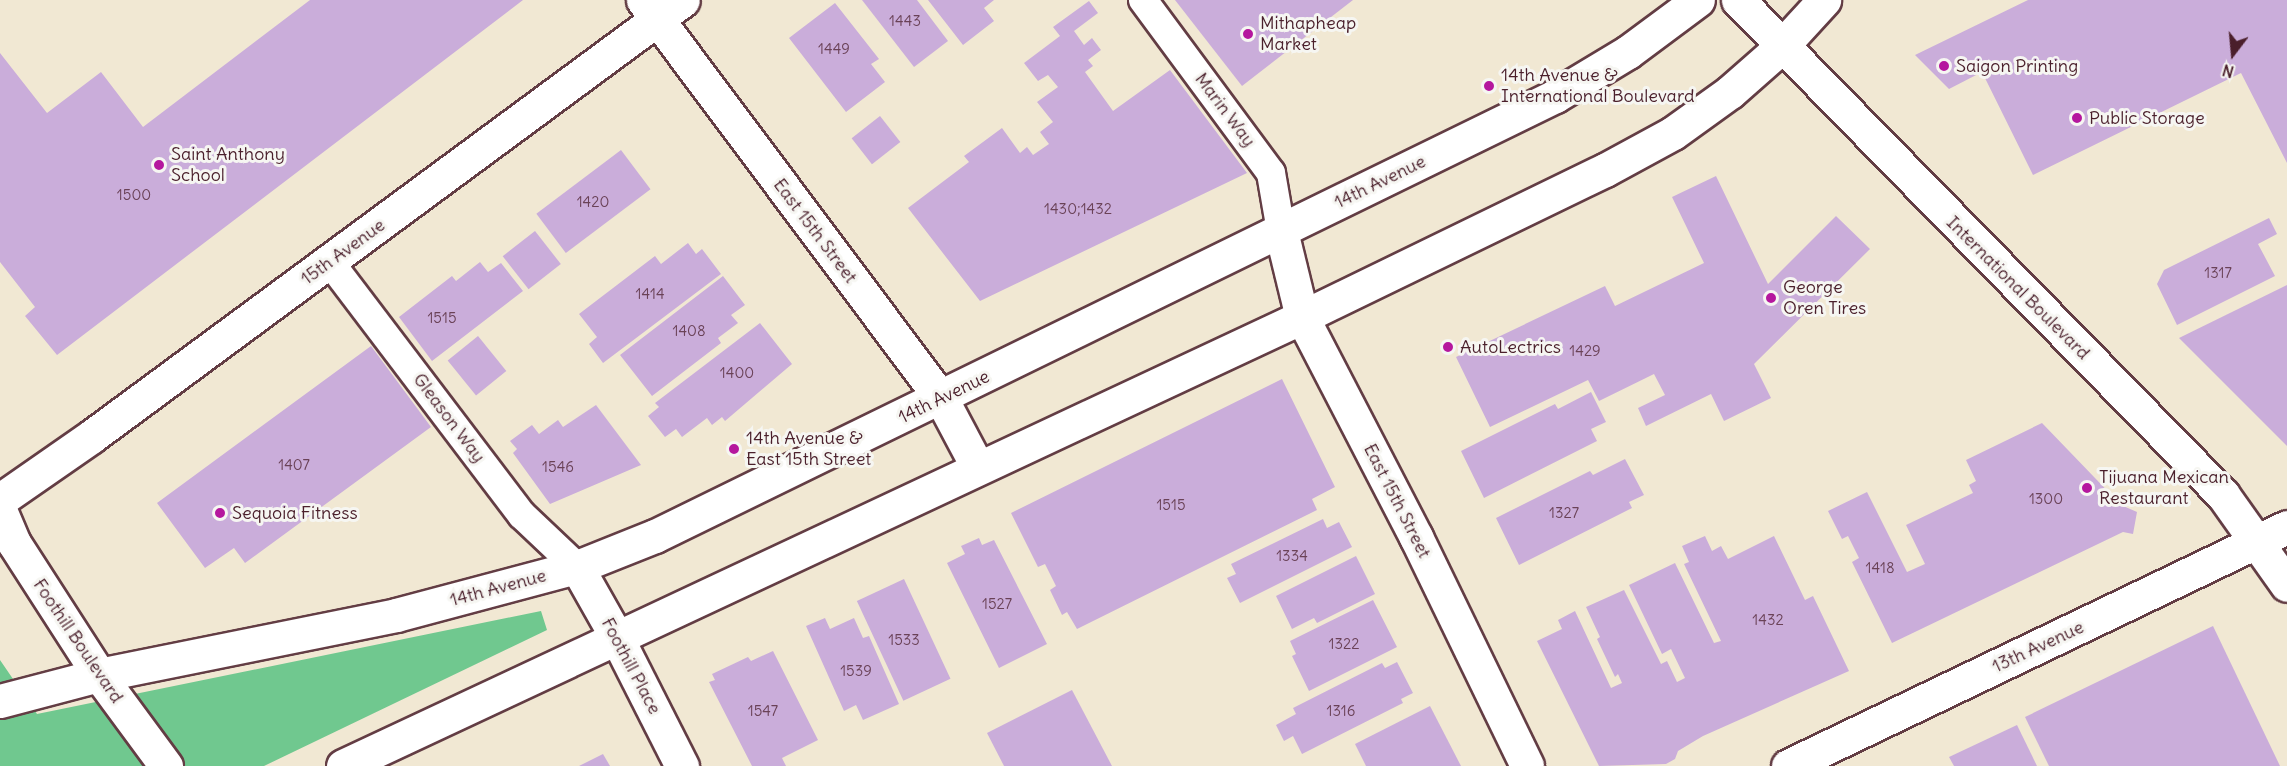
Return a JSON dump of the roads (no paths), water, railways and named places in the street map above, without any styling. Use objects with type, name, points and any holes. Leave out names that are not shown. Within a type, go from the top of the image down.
[{"type":"main road","name":"15th Avenue","points":[[0,500],[329,261],[650,10],[683,0]]},
{"type":"main road","name":"14th Avenue","points":[[0,701],[99,675],[396,615],[577,567],[722,506],[1555,96],[1628,52],[1698,0]]},
{"type":"main road","name":"International Boulevard","points":[[1738,0],[1781,47],[2223,495],[2287,585]]},
{"type":"main road","points":[[343,766],[616,636],[1302,317],[1673,133],[1730,92],[1781,47],[1824,0]]},
{"type":"main road","name":"East 15th Street","points":[[650,10],[941,398],[978,468]]},
{"type":"main road","name":"East 15th Street","points":[[1281,231],[1302,317],[1416,537],[1527,766]]},
{"type":"main road","name":"Foothill Boulevard","points":[[0,510],[14,543],[99,675],[166,766]]},
{"type":"main road","name":"13th Avenue","points":[[1788,766],[2287,527]]},
{"type":"main road","name":"Foothill Place","points":[[577,567],[616,636],[682,766]]},
{"type":"lane","name":"Marin Way","points":[[1143,0],[1272,173],[1281,231]]},
{"type":"lane","name":"Gleason Way","points":[[329,261],[522,515],[577,567]]},
{"type":"place","name":"Mithapheap Market","points":[[1248,34]]},
{"type":"place","name":"Saigon Printing","points":[[1944,66]]},
{"type":"place","name":"14th Avenue & International Boulevard","points":[[1489,86]]},
{"type":"place","name":"Public Storage","points":[[2077,118]]},
{"type":"place","name":"Saint Anthony School","points":[[159,165]]},
{"type":"place","name":"George Oren Tires","points":[[1771,298]]},
{"type":"place","name":"AutoLectrics","points":[[1448,347]]},
{"type":"place","name":"14th Avenue & East 15th Street","points":[[734,449]]},
{"type":"place","name":"Tijuana Mexican Restaurant","points":[[2087,488]]},
{"type":"place","name":"Sequoia Fitness","points":[[220,513]]}]
